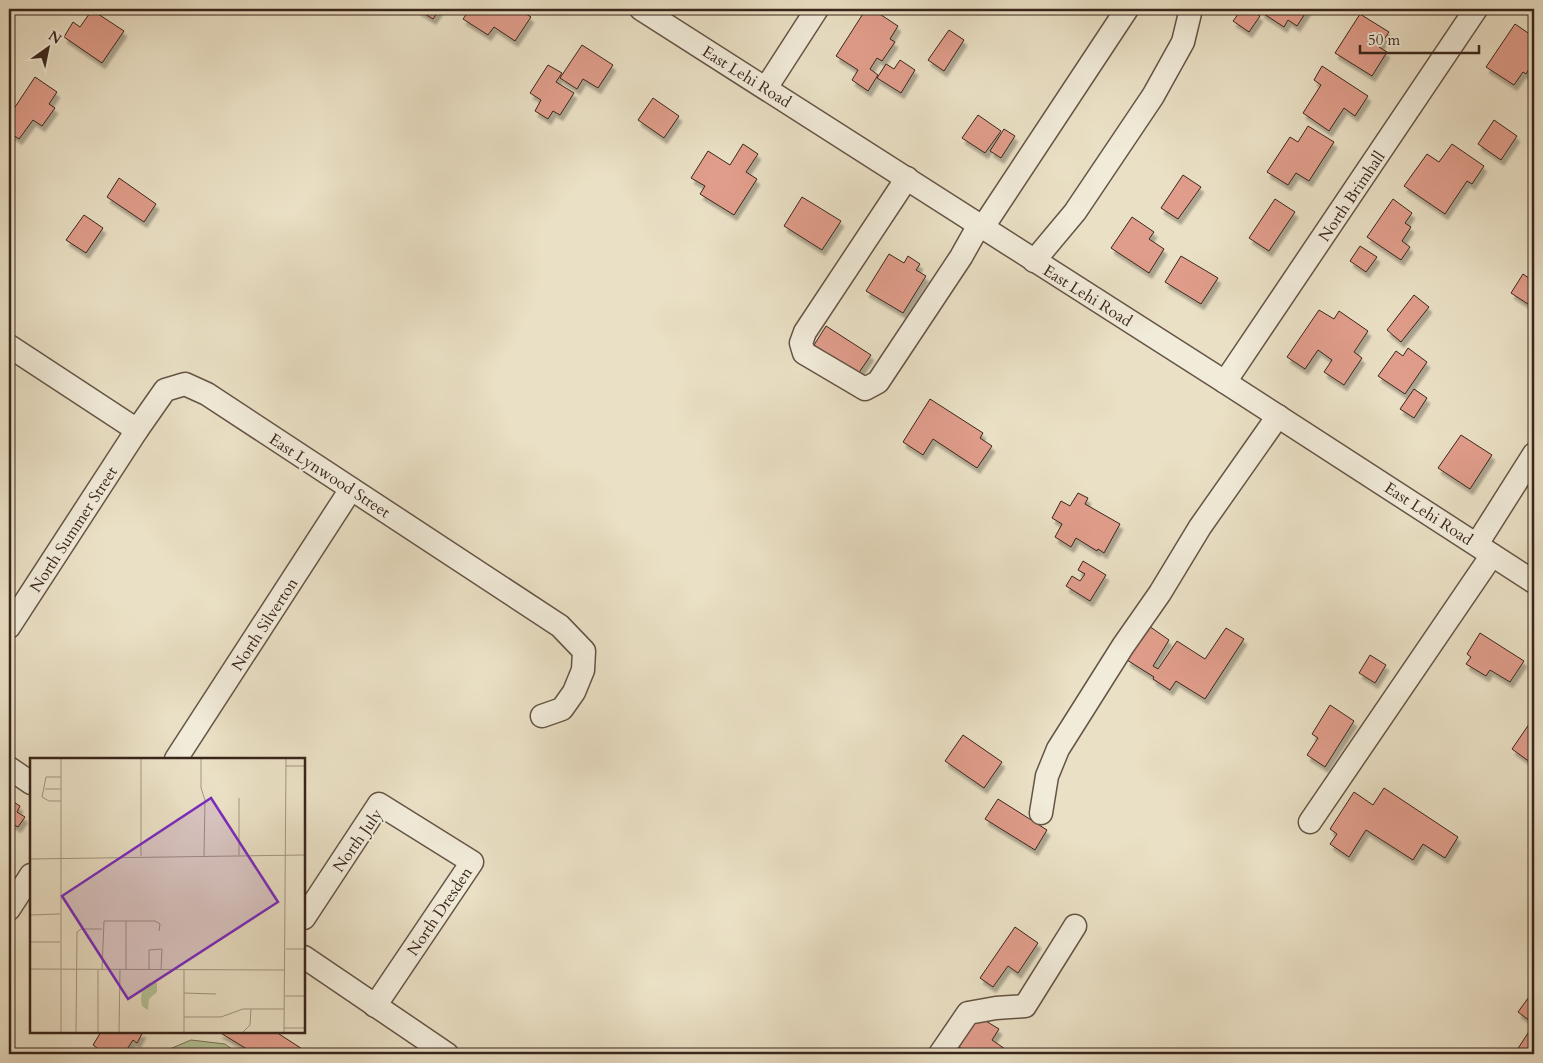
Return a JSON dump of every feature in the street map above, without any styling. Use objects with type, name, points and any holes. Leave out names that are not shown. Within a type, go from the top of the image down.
[{"type":"street","name":"East Lehi Road","points":[[641,9],[1534,582]]},
{"type":"street","points":[[766,88],[817,9]]},
{"type":"street","points":[[906,178],[805,332],[801,343],[804,354],[865,389],[878,382],[1127,9]]},
{"type":"street","points":[[1034,260],[1075,212],[1153,96],[1183,42],[1191,9]]},
{"type":"street","name":"North Brimhall","points":[[1225,382],[1476,9]]},
{"type":"street","points":[[9,346],[137,430]]},
{"type":"street","name":"East Lynwood Street","points":[[137,430],[165,390],[186,384],[207,394],[560,626],[584,651],[583,670],[574,692],[562,709],[542,716]]},
{"type":"street","points":[[1040,813],[1047,776],[1058,749],[1123,646],[1160,593],[1200,527],[1278,416]]},
{"type":"street","name":"North Summer Street","points":[[9,627],[137,430]]},
{"type":"street","points":[[1310,822],[1484,549],[1534,454]]},
{"type":"street","name":"North Silverton","points":[[177,758],[351,489]]},
{"type":"street","points":[[9,768],[30,782]]},
{"type":"street","name":"North July","points":[[305,916],[379,804],[424,832]]},
{"type":"street","name":"North Dresden","points":[[375,1006],[472,862],[424,832]]},
{"type":"street","points":[[9,909],[30,876]]},
{"type":"street","points":[[940,1054],[968,1013],[996,1008],[1025,1006],[1075,926]]},
{"type":"street","points":[[305,958],[375,1006],[424,1048],[447,1054]]},
{"type":"green space","points":[[191,1040],[225,1044],[239,1054],[158,1054]]},
{"type":"building","points":[[417,9],[440,9],[433,19]]},
{"type":"building","points":[[470,9],[518,9],[531,17],[515,41],[494,27],[488,35],[463,19]]},
{"type":"building","points":[[866,9],[872,9],[898,26],[890,39],[895,42],[882,61],[877,58],[870,69],[878,75],[868,91],[852,80],[858,70],[836,56]]},
{"type":"building","points":[[1242,9],[1250,9],[1260,16],[1249,32],[1233,21]]},
{"type":"building","points":[[1263,9],[1308,9],[1297,26],[1288,20],[1284,27],[1261,12]]},
{"type":"building","points":[[92,10],[124,31],[102,63],[64,37],[73,22],[80,27]]},
{"type":"building","points":[[1360,14],[1389,32],[1379,47],[1387,52],[1372,76],[1335,53]]},
{"type":"building","points":[[1515,24],[1534,37],[1534,61],[1526,74],[1523,72],[1514,85],[1486,67]]},
{"type":"building","points":[[949,30],[964,40],[944,71],[928,60]]},
{"type":"building","points":[[582,45],[613,65],[598,88],[583,79],[577,89],[560,78]]},
{"type":"building","points":[[900,60],[915,70],[901,93],[877,78],[886,64],[894,69]]},
{"type":"building","points":[[548,65],[562,73],[556,82],[574,93],[560,115],[553,111],[548,119],[535,111],[541,100],[530,93]]},
{"type":"building","points":[[1322,66],[1368,96],[1355,116],[1344,108],[1329,131],[1303,113],[1321,85],[1314,80]]},
{"type":"building","points":[[35,77],[57,92],[49,104],[55,108],[42,126],[33,120],[19,139],[9,132],[9,116]]},
{"type":"building","points":[[653,98],[679,116],[664,138],[638,120]]},
{"type":"building","points":[[978,115],[1001,131],[985,153],[962,138]]},
{"type":"building","points":[[1494,120],[1517,136],[1501,160],[1478,144]]},
{"type":"building","points":[[1308,126],[1334,142],[1309,181],[1296,173],[1288,185],[1267,172],[1290,137],[1298,142]]},
{"type":"building","points":[[1004,129],[1015,136],[1001,158],[990,151]]},
{"type":"building","points":[[743,144],[758,154],[746,172],[757,179],[734,215],[700,194],[705,186],[691,178],[708,151],[730,165]]},
{"type":"building","points":[[1452,144],[1484,166],[1472,184],[1467,181],[1445,214],[1404,186],[1427,154],[1439,162]]},
{"type":"building","points":[[1183,175],[1201,187],[1178,219],[1161,208]]},
{"type":"building","points":[[119,178],[156,204],[144,222],[107,197]]},
{"type":"building","points":[[802,197],[841,221],[822,250],[784,226]]},
{"type":"building","points":[[1275,199],[1295,212],[1269,251],[1249,238]]},
{"type":"building","points":[[1393,199],[1412,213],[1405,223],[1411,227],[1402,241],[1410,247],[1401,260],[1367,237]]},
{"type":"building","points":[[84,215],[103,228],[86,253],[66,240]]},
{"type":"building","points":[[1132,217],[1154,232],[1149,239],[1164,249],[1149,273],[1111,248]]},
{"type":"building","points":[[1360,246],[1377,257],[1366,272],[1350,261]]},
{"type":"building","points":[[889,254],[904,263],[908,256],[920,264],[916,270],[926,276],[903,313],[866,291]]},
{"type":"building","points":[[1181,256],[1218,278],[1201,304],[1165,282]]},
{"type":"building","points":[[1523,274],[1533,281],[1534,279],[1534,308],[1511,293]]},
{"type":"building","points":[[1414,295],[1429,307],[1401,342],[1387,330]]},
{"type":"building","points":[[1319,310],[1334,319],[1339,311],[1368,331],[1354,352],[1362,358],[1344,385],[1324,372],[1332,360],[1318,350],[1305,369],[1287,357]]},
{"type":"building","points":[[826,326],[871,355],[858,374],[814,345]]},
{"type":"building","points":[[1408,348],[1427,362],[1405,394],[1378,376],[1396,351],[1403,356]]},
{"type":"building","points":[[1414,389],[1427,398],[1414,418],[1400,409]]},
{"type":"building","points":[[930,399],[983,433],[980,438],[992,446],[977,468],[933,439],[923,455],[903,442]]},
{"type":"building","points":[[1461,435],[1492,455],[1470,489],[1438,468]]},
{"type":"building","points":[[1078,493],[1088,498],[1085,504],[1120,524],[1104,553],[1098,549],[1097,551],[1076,538],[1071,547],[1055,537],[1062,524],[1052,518],[1061,501],[1070,506]]},
{"type":"building","points":[[1083,561],[1106,575],[1090,601],[1066,586],[1072,576],[1080,581],[1085,574],[1078,570]]},
{"type":"building","points":[[1149,626],[1169,640],[1153,666],[1158,669],[1177,641],[1205,659],[1226,628],[1244,639],[1205,699],[1176,681],[1170,690],[1153,679],[1154,677],[1127,660]]},
{"type":"building","points":[[1480,633],[1524,661],[1510,682],[1490,670],[1486,676],[1466,664],[1471,657],[1467,654]]},
{"type":"building","points":[[1370,655],[1386,665],[1375,683],[1359,673]]},
{"type":"building","points":[[1330,705],[1354,721],[1325,767],[1307,755],[1318,738],[1312,734]]},
{"type":"building","points":[[1534,717],[1534,765],[1512,749]]},
{"type":"building","points":[[963,735],[1002,762],[984,788],[945,761]]},
{"type":"building","points":[[1384,788],[1458,837],[1445,858],[1423,844],[1413,860],[1366,830],[1349,857],[1330,844],[1337,834],[1330,829],[1354,792],[1373,805]]},
{"type":"building","points":[[9,799],[20,806],[17,812],[25,817],[18,827],[9,822]]},
{"type":"building","points":[[998,799],[1047,830],[1035,850],[985,819]]},
{"type":"building","points":[[1015,927],[1038,943],[1018,973],[1008,966],[993,987],[980,978]]},
{"type":"building","points":[[1534,990],[1534,1024],[1518,1012]]},
{"type":"building","points":[[976,1015],[999,1029],[992,1040],[1008,1051],[1006,1054],[971,1054],[957,1046]]},
{"type":"building","points":[[1530,1030],[1534,1033],[1534,1054],[1516,1054],[1515,1053]]},
{"type":"building","points":[[100,1033],[142,1033],[137,1043],[133,1040],[124,1054],[93,1054],[97,1048],[93,1045]]},
{"type":"building","points":[[221,1033],[278,1033],[310,1054],[260,1053],[255,1054]]}]
